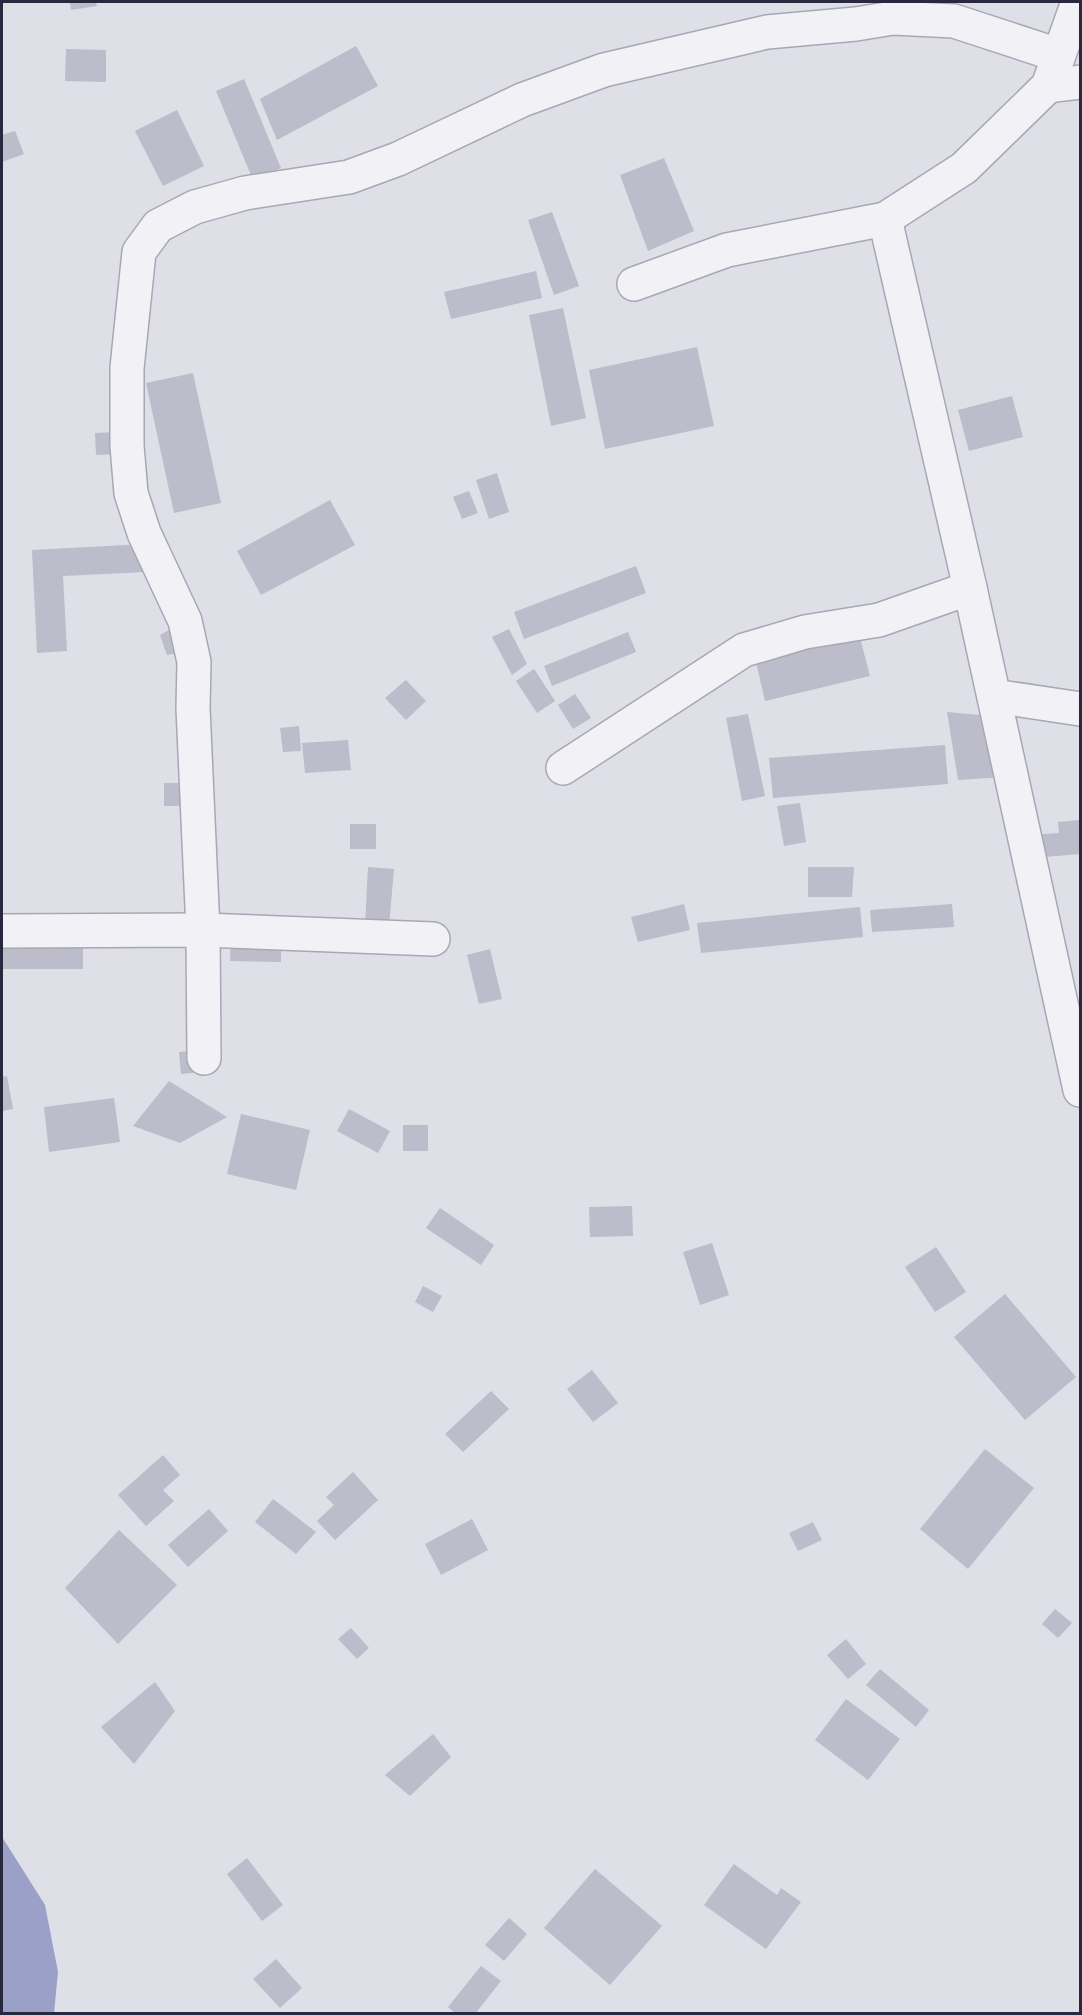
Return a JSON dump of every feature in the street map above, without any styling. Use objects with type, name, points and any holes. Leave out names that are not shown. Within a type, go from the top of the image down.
[{"type":"street","points":[[634,284],[727,250],[885,219],[964,168],[1048,86],[1078,2]]},
{"type":"street","points":[[204,1058],[203,930],[194,662],[185,621],[137,513],[131,493],[127,446],[127,368],[139,252],[158,226],[195,207],[245,193],[349,177],[398,159],[522,100],[604,70],[767,32],[856,24],[893,18],[954,21],[1058,55]]},
{"type":"street","points":[[1048,86],[1080,82]]},
{"type":"street","points":[[885,219],[970,588],[1080,1090]]},
{"type":"street","points":[[563,768],[744,650],[805,632],[879,620],[970,588]]},
{"type":"street","points":[[994,696],[1080,709]]},
{"type":"street","points":[[2,931],[203,930],[433,939]]},
{"type":"water","points":[[2,1837],[45,1905],[58,1972],[54,2013],[2,2013]]},
{"type":"building","points":[[70,2],[96,2],[97,6],[71,10]]},
{"type":"building","points":[[356,46],[378,86],[277,140],[260,99]]},
{"type":"building","points":[[66,49],[106,50],[106,82],[65,81]]},
{"type":"building","points":[[244,79],[281,168],[253,180],[216,91]]},
{"type":"building","points":[[177,110],[204,166],[163,186],[135,131]]},
{"type":"building","points":[[15,131],[24,154],[2,162],[2,135]]},
{"type":"building","points":[[664,158],[694,231],[648,251],[620,175]]},
{"type":"building","points":[[552,212],[579,286],[554,295],[528,220]]},
{"type":"building","points":[[536,271],[542,298],[451,319],[444,292]]},
{"type":"building","points":[[563,308],[586,418],[551,426],[529,315]]},
{"type":"building","points":[[697,347],[714,426],[605,449],[589,370]]},
{"type":"building","points":[[193,373],[221,503],[174,513],[146,383]]},
{"type":"building","points":[[1012,396],[1023,437],[969,451],[958,410]]},
{"type":"building","points":[[117,432],[117,454],[96,455],[95,433]]},
{"type":"building","points":[[497,473],[509,512],[489,519],[476,480]]},
{"type":"building","points":[[469,491],[478,513],[462,519],[453,497]]},
{"type":"building","points":[[330,500],[355,545],[261,595],[237,551]]},
{"type":"building","points":[[144,544],[145,572],[63,576],[67,651],[37,653],[32,550]]},
{"type":"building","points":[[636,566],[646,593],[524,639],[514,612]]},
{"type":"building","points":[[171,629],[179,653],[167,655],[160,635]]},
{"type":"building","points":[[509,629],[527,664],[512,675],[492,637]]},
{"type":"building","points":[[628,632],[636,652],[552,686],[544,666]]},
{"type":"building","points":[[859,634],[870,676],[765,701],[755,658]]},
{"type":"building","points":[[534,669],[555,701],[537,713],[516,681]]},
{"type":"building","points":[[406,680],[426,701],[406,720],[385,698]]},
{"type":"building","points":[[575,694],[591,718],[573,729],[558,705]]},
{"type":"building","points":[[947,712],[991,716],[1004,777],[958,780]]},
{"type":"building","points":[[748,714],[765,796],[742,801],[726,718]]},
{"type":"building","points":[[299,726],[301,751],[283,752],[280,728]]},
{"type":"building","points":[[348,740],[351,770],[305,773],[302,743]]},
{"type":"building","points":[[945,745],[948,784],[773,798],[769,758]]},
{"type":"building","points":[[164,783],[193,783],[193,806],[164,806]]},
{"type":"building","points":[[800,803],[806,842],[784,846],[777,806]]},
{"type":"building","points":[[1080,820],[1080,854],[1033,858],[1031,835],[1059,833],[1058,822]]},
{"type":"building","points":[[350,824],[376,824],[376,849],[350,849]]},
{"type":"building","points":[[368,867],[394,869],[389,926],[365,926]]},
{"type":"building","points":[[808,867],[854,867],[852,897],[808,897]]},
{"type":"building","points":[[684,904],[690,930],[638,942],[631,917]]},
{"type":"building","points":[[952,904],[954,927],[872,932],[870,910]]},
{"type":"building","points":[[860,907],[863,937],[701,953],[697,923]]},
{"type":"building","points":[[231,935],[281,935],[281,962],[230,961]]},
{"type":"building","points":[[2,936],[83,936],[83,969],[2,969]]},
{"type":"building","points":[[490,949],[502,999],[479,1004],[467,955]]},
{"type":"building","points":[[199,1050],[202,1072],[181,1074],[179,1052]]},
{"type":"building","points":[[7,1076],[13,1109],[2,1111],[2,1077]]},
{"type":"building","points":[[169,1081],[227,1117],[180,1143],[133,1126]]},
{"type":"building","points":[[114,1098],[120,1142],[49,1152],[44,1107]]},
{"type":"building","points":[[349,1109],[390,1131],[378,1153],[337,1131]]},
{"type":"building","points":[[241,1114],[310,1130],[296,1190],[227,1174]]},
{"type":"building","points":[[403,1125],[428,1125],[428,1151],[403,1151]]},
{"type":"building","points":[[632,1206],[633,1236],[590,1237],[589,1207]]},
{"type":"building","points":[[440,1208],[494,1245],[481,1265],[426,1228]]},
{"type":"building","points":[[712,1243],[729,1295],[700,1305],[683,1252]]},
{"type":"building","points":[[936,1247],[966,1292],[935,1312],[905,1267]]},
{"type":"building","points":[[423,1286],[442,1296],[433,1312],[415,1302]]},
{"type":"building","points":[[1005,1294],[1076,1377],[1025,1420],[954,1337]]},
{"type":"building","points":[[592,1370],[618,1403],[593,1422],[567,1389]]},
{"type":"building","points":[[491,1391],[509,1409],[463,1452],[445,1434]]},
{"type":"building","points":[[985,1449],[1034,1488],[968,1569],[920,1529]]},
{"type":"building","points":[[163,1455],[180,1475],[163,1490],[174,1501],[146,1526],[118,1495]]},
{"type":"building","points":[[353,1472],[378,1500],[335,1540],[317,1521],[334,1505],[326,1497]]},
{"type":"building","points":[[273,1499],[316,1532],[296,1554],[255,1522]]},
{"type":"building","points":[[209,1509],[228,1531],[188,1567],[168,1545]]},
{"type":"building","points":[[472,1519],[488,1550],[441,1575],[425,1544]]},
{"type":"building","points":[[813,1522],[822,1540],[798,1551],[789,1533]]},
{"type":"building","points":[[119,1530],[177,1585],[118,1644],[65,1588]]},
{"type":"building","points":[[1055,1609],[1072,1623],[1058,1638],[1042,1624]]},
{"type":"building","points":[[351,1628],[369,1648],[357,1659],[338,1639]]},
{"type":"building","points":[[846,1639],[866,1664],[848,1679],[827,1655]]},
{"type":"building","points":[[880,1669],[929,1710],[916,1727],[866,1685]]},
{"type":"building","points":[[155,1682],[175,1711],[134,1764],[101,1727]]},
{"type":"building","points":[[846,1699],[900,1739],[868,1780],[815,1740]]},
{"type":"building","points":[[433,1734],[451,1757],[410,1796],[385,1775]]},
{"type":"building","points":[[247,1858],[283,1905],[262,1921],[227,1874]]},
{"type":"building","points":[[734,1864],[777,1895],[781,1888],[801,1902],[766,1949],[704,1905]]},
{"type":"building","points":[[595,1869],[662,1926],[610,1985],[544,1928]]},
{"type":"building","points":[[509,1918],[527,1934],[504,1961],[485,1945]]},
{"type":"building","points":[[276,1959],[302,1988],[280,2008],[253,1979]]},
{"type":"building","points":[[481,1966],[501,1981],[475,2014],[456,2014],[448,2007]]}]
